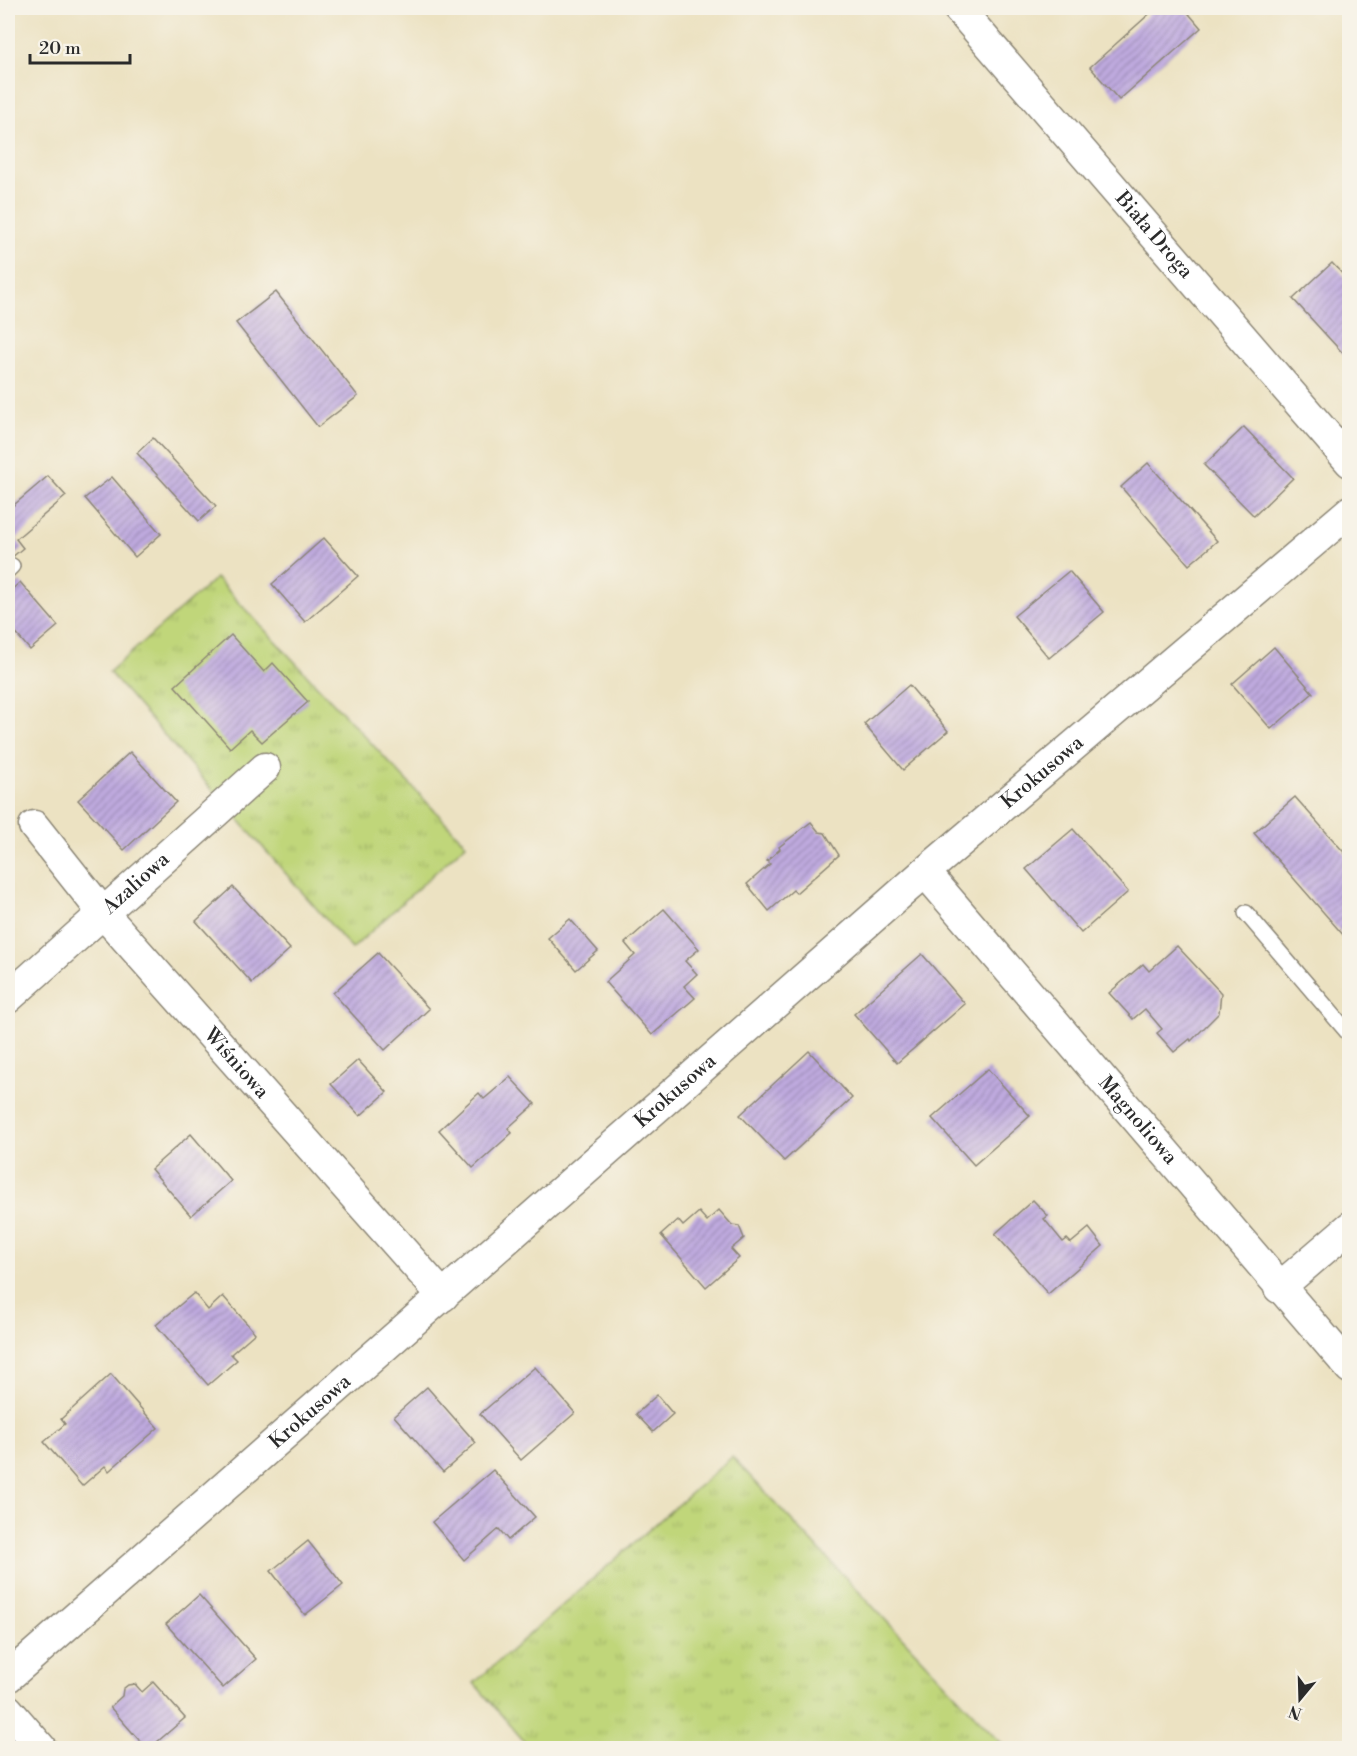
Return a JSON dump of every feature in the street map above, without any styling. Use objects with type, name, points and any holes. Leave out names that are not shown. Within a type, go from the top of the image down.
[{"type":"street","name":"Biała Droga","points":[[958,8],[1350,462]]},
{"type":"street","name":"Krokusowa","points":[[8,1677],[925,872],[1350,511]]},
{"type":"street","name":"Azaliowa","points":[[8,998],[265,768]]},
{"type":"street","name":"Wiśniowa","points":[[34,826],[104,913],[442,1296]]},
{"type":"street","name":"Magnoliowa","points":[[925,872],[1279,1288],[1350,1368]]},
{"type":"street","points":[[1279,1288],[1350,1227]]},
{"type":"street","points":[[8,1710],[41,1749]]},
{"type":"lane","points":[[1246,913],[1350,1035]]},
{"type":"green space","points":[[216,578],[466,844],[352,949],[109,672]]},
{"type":"green space","points":[[732,1457],[1006,1748],[530,1748],[474,1683]]},
{"type":"building","points":[[1156,8],[1184,8],[1201,28],[1119,100],[1090,67]]},
{"type":"building","points":[[1332,263],[1350,282],[1350,361],[1293,299]]},
{"type":"building","points":[[276,292],[358,396],[318,427],[236,323]]},
{"type":"building","points":[[1244,427],[1293,478],[1254,516],[1204,465]]},
{"type":"building","points":[[153,438],[216,506],[199,521],[137,453]]},
{"type":"building","points":[[1148,463],[1217,541],[1189,565],[1121,487]]},
{"type":"building","points":[[48,476],[66,496],[16,539],[23,548],[11,558],[8,555],[8,510]]},
{"type":"building","points":[[112,477],[161,534],[135,557],[85,498]]},
{"type":"building","points":[[324,538],[358,576],[305,622],[272,584]]},
{"type":"building","points":[[1069,571],[1104,612],[1049,658],[1014,616]]},
{"type":"building","points":[[20,582],[58,626],[30,650],[8,624],[8,593]]},
{"type":"building","points":[[231,635],[264,672],[273,663],[308,702],[262,742],[250,730],[230,748],[175,686]]},
{"type":"building","points":[[1274,647],[1313,693],[1271,729],[1232,684]]},
{"type":"building","points":[[909,685],[948,731],[903,770],[864,724]]},
{"type":"building","points":[[130,752],[176,802],[124,850],[78,800]]},
{"type":"building","points":[[1295,797],[1350,859],[1350,933],[1345,937],[1254,833]]},
{"type":"building","points":[[811,822],[819,832],[825,833],[839,855],[796,893],[793,890],[769,911],[747,884],[770,864],[767,861],[780,849],[779,847]]},
{"type":"building","points":[[1073,829],[1128,892],[1081,933],[1026,869]]},
{"type":"building","points":[[233,887],[290,949],[252,983],[196,921]]},
{"type":"building","points":[[664,909],[699,949],[685,961],[697,974],[684,986],[695,998],[652,1035],[605,982],[635,955],[625,943]]},
{"type":"building","points":[[570,919],[598,951],[576,970],[548,938]]},
{"type":"building","points":[[1177,946],[1221,993],[1219,1013],[1191,1041],[1190,1039],[1174,1052],[1157,1033],[1162,1029],[1145,1009],[1133,1019],[1109,993],[1143,964],[1149,971]]},
{"type":"building","points":[[378,953],[429,1009],[385,1050],[333,993]]},
{"type":"building","points":[[922,954],[965,1004],[897,1063],[854,1014]]},
{"type":"building","points":[[809,1051],[852,1098],[784,1161],[740,1115]]},
{"type":"building","points":[[358,1060],[387,1092],[360,1116],[331,1084]]},
{"type":"building","points":[[988,1069],[1030,1116],[974,1165],[932,1118]]},
{"type":"building","points":[[510,1077],[535,1104],[508,1128],[512,1133],[473,1168],[439,1130],[479,1093],[484,1099]]},
{"type":"building","points":[[191,1134],[231,1181],[191,1216],[151,1169]]},
{"type":"building","points":[[1033,1200],[1048,1216],[1044,1219],[1063,1242],[1067,1239],[1071,1243],[1089,1228],[1103,1246],[1048,1294],[995,1234]]},
{"type":"building","points":[[719,1210],[732,1225],[739,1226],[744,1238],[731,1249],[739,1258],[706,1287],[661,1235],[678,1220],[683,1226],[699,1212],[707,1221]]},
{"type":"building","points":[[194,1293],[208,1310],[223,1296],[255,1333],[231,1354],[237,1360],[208,1385],[156,1325]]},
{"type":"building","points":[[535,1367],[575,1413],[521,1460],[480,1414]]},
{"type":"building","points":[[111,1374],[158,1428],[109,1471],[105,1466],[82,1486],[44,1442],[65,1424],[61,1419]]},
{"type":"building","points":[[427,1387],[476,1443],[443,1472],[394,1416]]},
{"type":"building","points":[[657,1395],[673,1414],[653,1432],[636,1414]]},
{"type":"building","points":[[493,1470],[535,1517],[508,1540],[499,1529],[464,1560],[432,1522]]},
{"type":"building","points":[[308,1541],[343,1585],[305,1615],[271,1571]]},
{"type":"building","points":[[199,1595],[256,1659],[223,1688],[166,1624]]},
{"type":"building","points":[[153,1682],[185,1718],[150,1748],[146,1748],[110,1707],[122,1696],[123,1689],[128,1685],[135,1684],[142,1692]]}]
